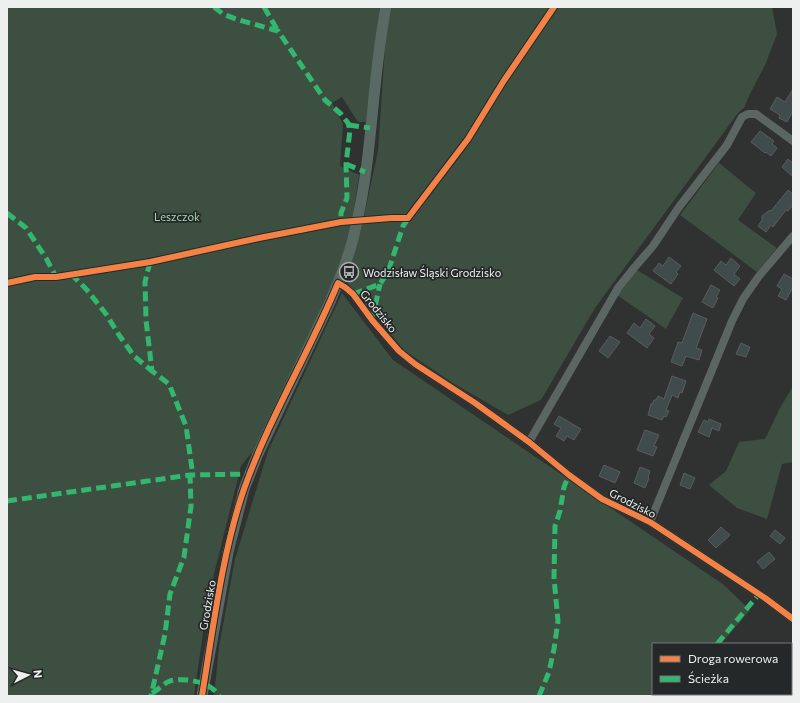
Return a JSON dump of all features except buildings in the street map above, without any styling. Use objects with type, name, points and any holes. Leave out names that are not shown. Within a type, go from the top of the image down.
[{"type":"street","name":"Grodzisko","points":[[202,696],[228,552],[244,489],[257,456],[338,283],[354,234],[361,204],[378,53],[386,7]]},
{"type":"street","points":[[529,442],[618,288],[653,246],[679,207],[727,145],[742,117],[748,114],[756,114],[793,141]]},
{"type":"street","name":"Grodzisko","points":[[650,522],[732,321],[743,299],[759,276],[793,236]]},
{"type":"street","name":"Grodzisko","points":[[338,283],[353,294],[372,320],[399,351],[415,364],[475,403],[529,442],[569,475],[602,499],[650,522],[765,598],[793,619]]},
{"type":"green space","name":"Leszczok","points":[[7,7],[381,7],[377,27],[366,122],[358,122],[342,97],[332,103],[343,124],[340,166],[359,175],[351,229],[336,280],[257,446],[241,466],[208,598],[194,696],[7,696]]},
{"type":"green space","points":[[392,7],[772,7],[777,34],[766,63],[744,108],[738,113],[595,308],[541,400],[508,415],[453,383],[405,351],[349,285],[346,278],[362,225],[378,151],[386,33]]},
{"type":"green space","points":[[719,163],[756,193],[738,220],[777,248],[757,272],[680,215]]},
{"type":"green space","points":[[637,270],[683,298],[666,329],[617,295]]},
{"type":"green space","points":[[342,293],[393,360],[724,585],[750,610],[722,643],[652,643],[652,695],[680,695],[679,696],[214,696],[219,647],[235,559],[268,451]]},
{"type":"green space","points":[[793,386],[793,462],[782,464],[767,519],[737,508],[709,485],[726,471],[739,442],[765,439],[780,408]]},
{"type":"marked path","points":[[214,7],[223,14],[236,19],[278,31],[325,100],[341,114],[348,123],[350,130],[346,164],[347,198],[341,213],[341,222]]},
{"type":"marked path","points":[[264,7],[278,31]]},
{"type":"marked path","points":[[349,125],[370,128]]},
{"type":"marked path","points":[[346,164],[365,172]]},
{"type":"marked path","points":[[7,213],[26,228],[46,258],[56,277]]},
{"type":"marked path","points":[[353,294],[380,284],[388,272],[403,226],[410,216]]},
{"type":"marked path","points":[[150,262],[145,282],[146,320],[152,371],[169,384],[186,426],[192,469],[190,475],[191,506],[184,557],[170,594],[165,634],[151,696]]},
{"type":"marked path","points":[[71,274],[87,290],[106,314],[134,356],[152,371]]},
{"type":"marked path","points":[[372,320],[380,284]]},
{"type":"marked path","points":[[7,501],[190,475],[250,474]]},
{"type":"marked path","points":[[539,696],[549,672],[558,621],[554,578],[555,526],[560,511],[564,487],[569,475]]},
{"type":"marked path","points":[[718,643],[759,594]]},
{"type":"marked path","points":[[152,693],[170,681],[190,680],[210,687],[219,696]]},
{"type":"cycle path","points":[[7,283],[35,277],[56,277],[150,262],[341,222],[408,218],[468,139],[503,82],[554,7]]},
{"type":"cycle path","points":[[202,696],[224,565],[236,514],[244,489],[265,437],[315,335],[338,283],[353,294],[372,320],[399,351],[415,364],[475,403],[529,442],[569,475],[602,499],[650,522],[765,598],[793,619]]},
{"type":"place","name":"Wodzisław Śląski Grodzisko","points":[[349,272]]}]
